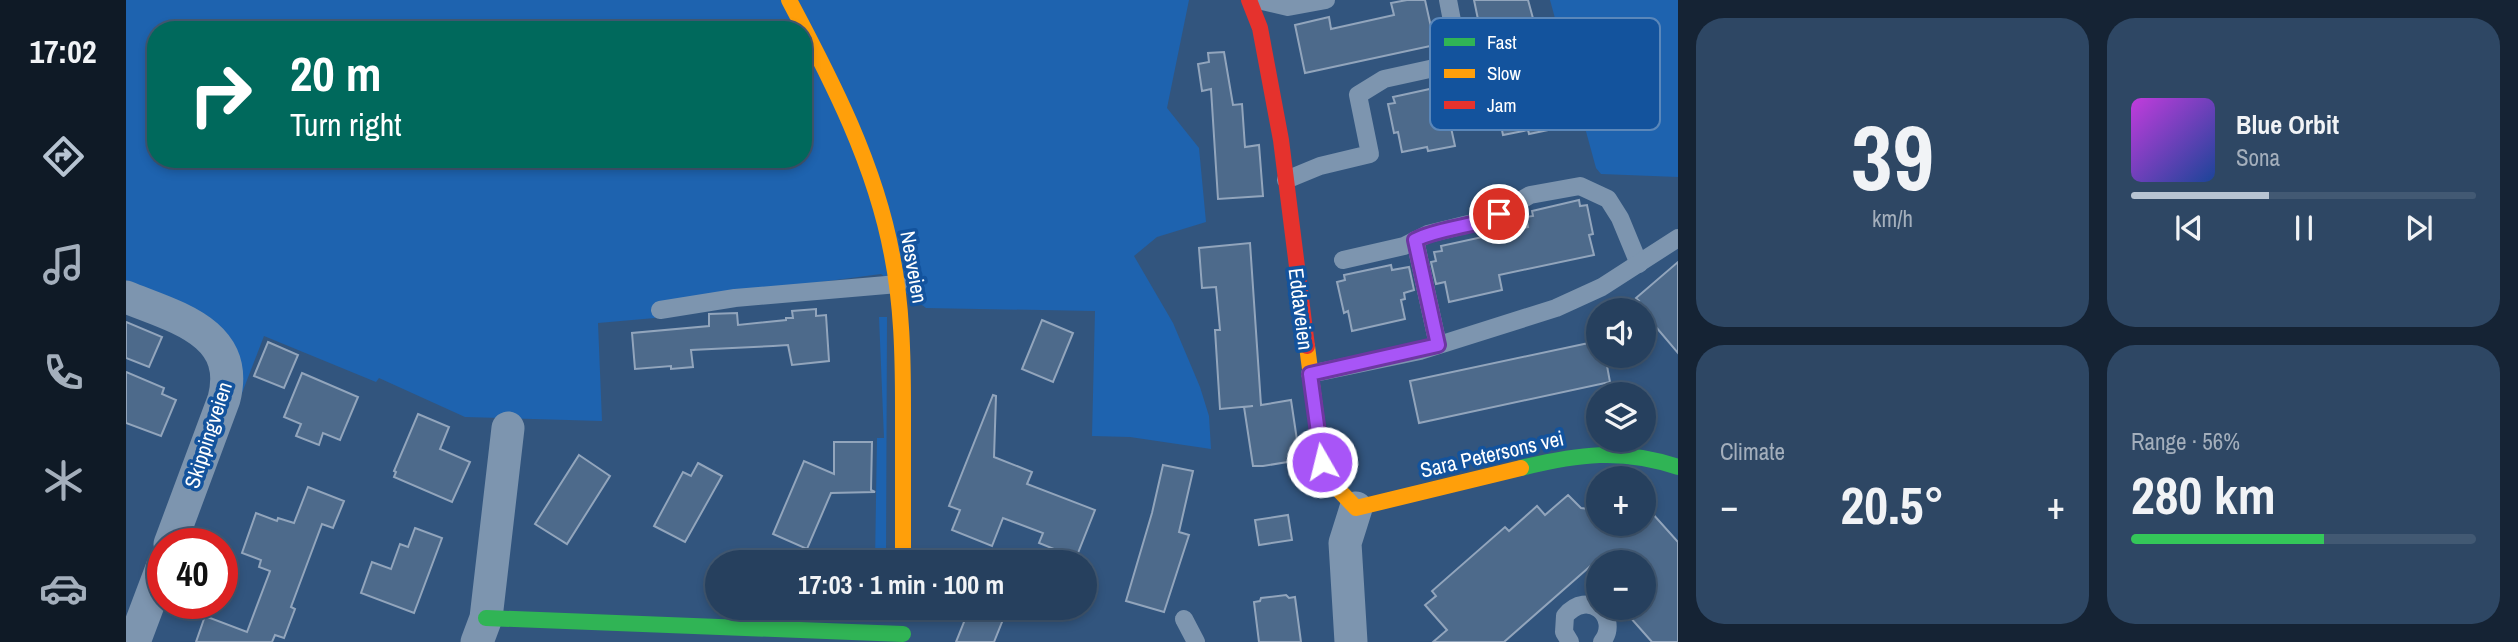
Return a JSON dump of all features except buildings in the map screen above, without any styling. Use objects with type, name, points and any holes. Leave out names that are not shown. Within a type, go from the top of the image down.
[{"type":"street","name":"Nesveien","points":[[789,0],[800,21]]},
{"type":"street","name":"Eddaveien","points":[[1249,0],[1262,40],[1277,116],[1322,462],[1336,487],[1356,508]]},
{"type":"street","name":"Nesveien","points":[[812,43],[833,83],[867,163],[888,233],[898,284],[903,339],[903,550]]},
{"type":"street","name":"Skippingveien","points":[[126,297],[193,325],[209,336],[223,355],[227,367],[228,385],[224,399],[176,528]]},
{"type":"street","points":[[508,428],[482,630],[903,632]]},
{"type":"street","name":"Sara Petersons vei","points":[[1356,508],[1565,457],[1593,453],[1636,454],[1678,467]]},
{"type":"street","points":[[1351,642],[1345,550],[1356,508]]},
{"type":"street","points":[[134,642],[147,607]]},
{"type":"lane","points":[[1258,0],[1288,7],[1325,0]]},
{"type":"lane","points":[[1448,0],[1452,18]]},
{"type":"lane","points":[[1286,180],[1322,166],[1370,154],[1358,95],[1384,79],[1430,69]]},
{"type":"lane","points":[[1343,260],[1404,246],[1428,234],[1489,219],[1530,195],[1580,186],[1608,199],[1639,264]]},
{"type":"lane","points":[[1310,374],[1407,354],[1556,308],[1602,287],[1678,238]]},
{"type":"lane","points":[[1415,240],[1438,345]]},
{"type":"lane","points":[[660,310],[735,298],[898,284]]},
{"type":"lane","points":[[1570,642],[1564,632],[1566,616],[1575,607],[1588,603],[1599,609],[1607,620],[1608,632],[1602,642]]},
{"type":"lane","points":[[1184,620],[1196,642]]},
{"type":"shaded area","points":[[126,0],[1189,0],[1167,108],[1199,148],[1206,222],[1157,237],[1134,256],[1173,323],[1200,387],[1209,416],[1211,449],[1130,437],[1092,436],[1095,311],[926,308],[881,274],[656,304],[655,318],[598,323],[602,421],[465,417],[379,378],[376,382],[264,336],[237,406],[238,385],[126,286]]},
{"type":"shaded area","points":[[1550,0],[1678,0],[1678,177],[1601,174],[1596,168],[1586,130],[1660,130],[1660,18],[1555,18]]},
{"type":"shaded area","points":[[879,317],[887,317],[886,550],[875,550],[877,438],[884,438]]},
{"type":"traffic: fast","points":[[1521,468],[1562,459],[1600,455],[1637,457],[1678,467]]},
{"type":"traffic: fast","points":[[486,618],[903,634]]},
{"type":"traffic: slow","points":[[789,0],[800,21]]},
{"type":"traffic: slow","points":[[812,44],[863,156],[875,188],[892,255],[902,350],[903,550]]},
{"type":"traffic: slow","points":[[1307,346],[1322,462],[1336,487],[1356,508],[1521,468]]},
{"type":"traffic: jam","points":[[1249,0],[1260,28],[1281,140],[1307,346]]},
{"type":"route","points":[[1322,462],[1310,374],[1438,345],[1415,240],[1499,214]]}]
